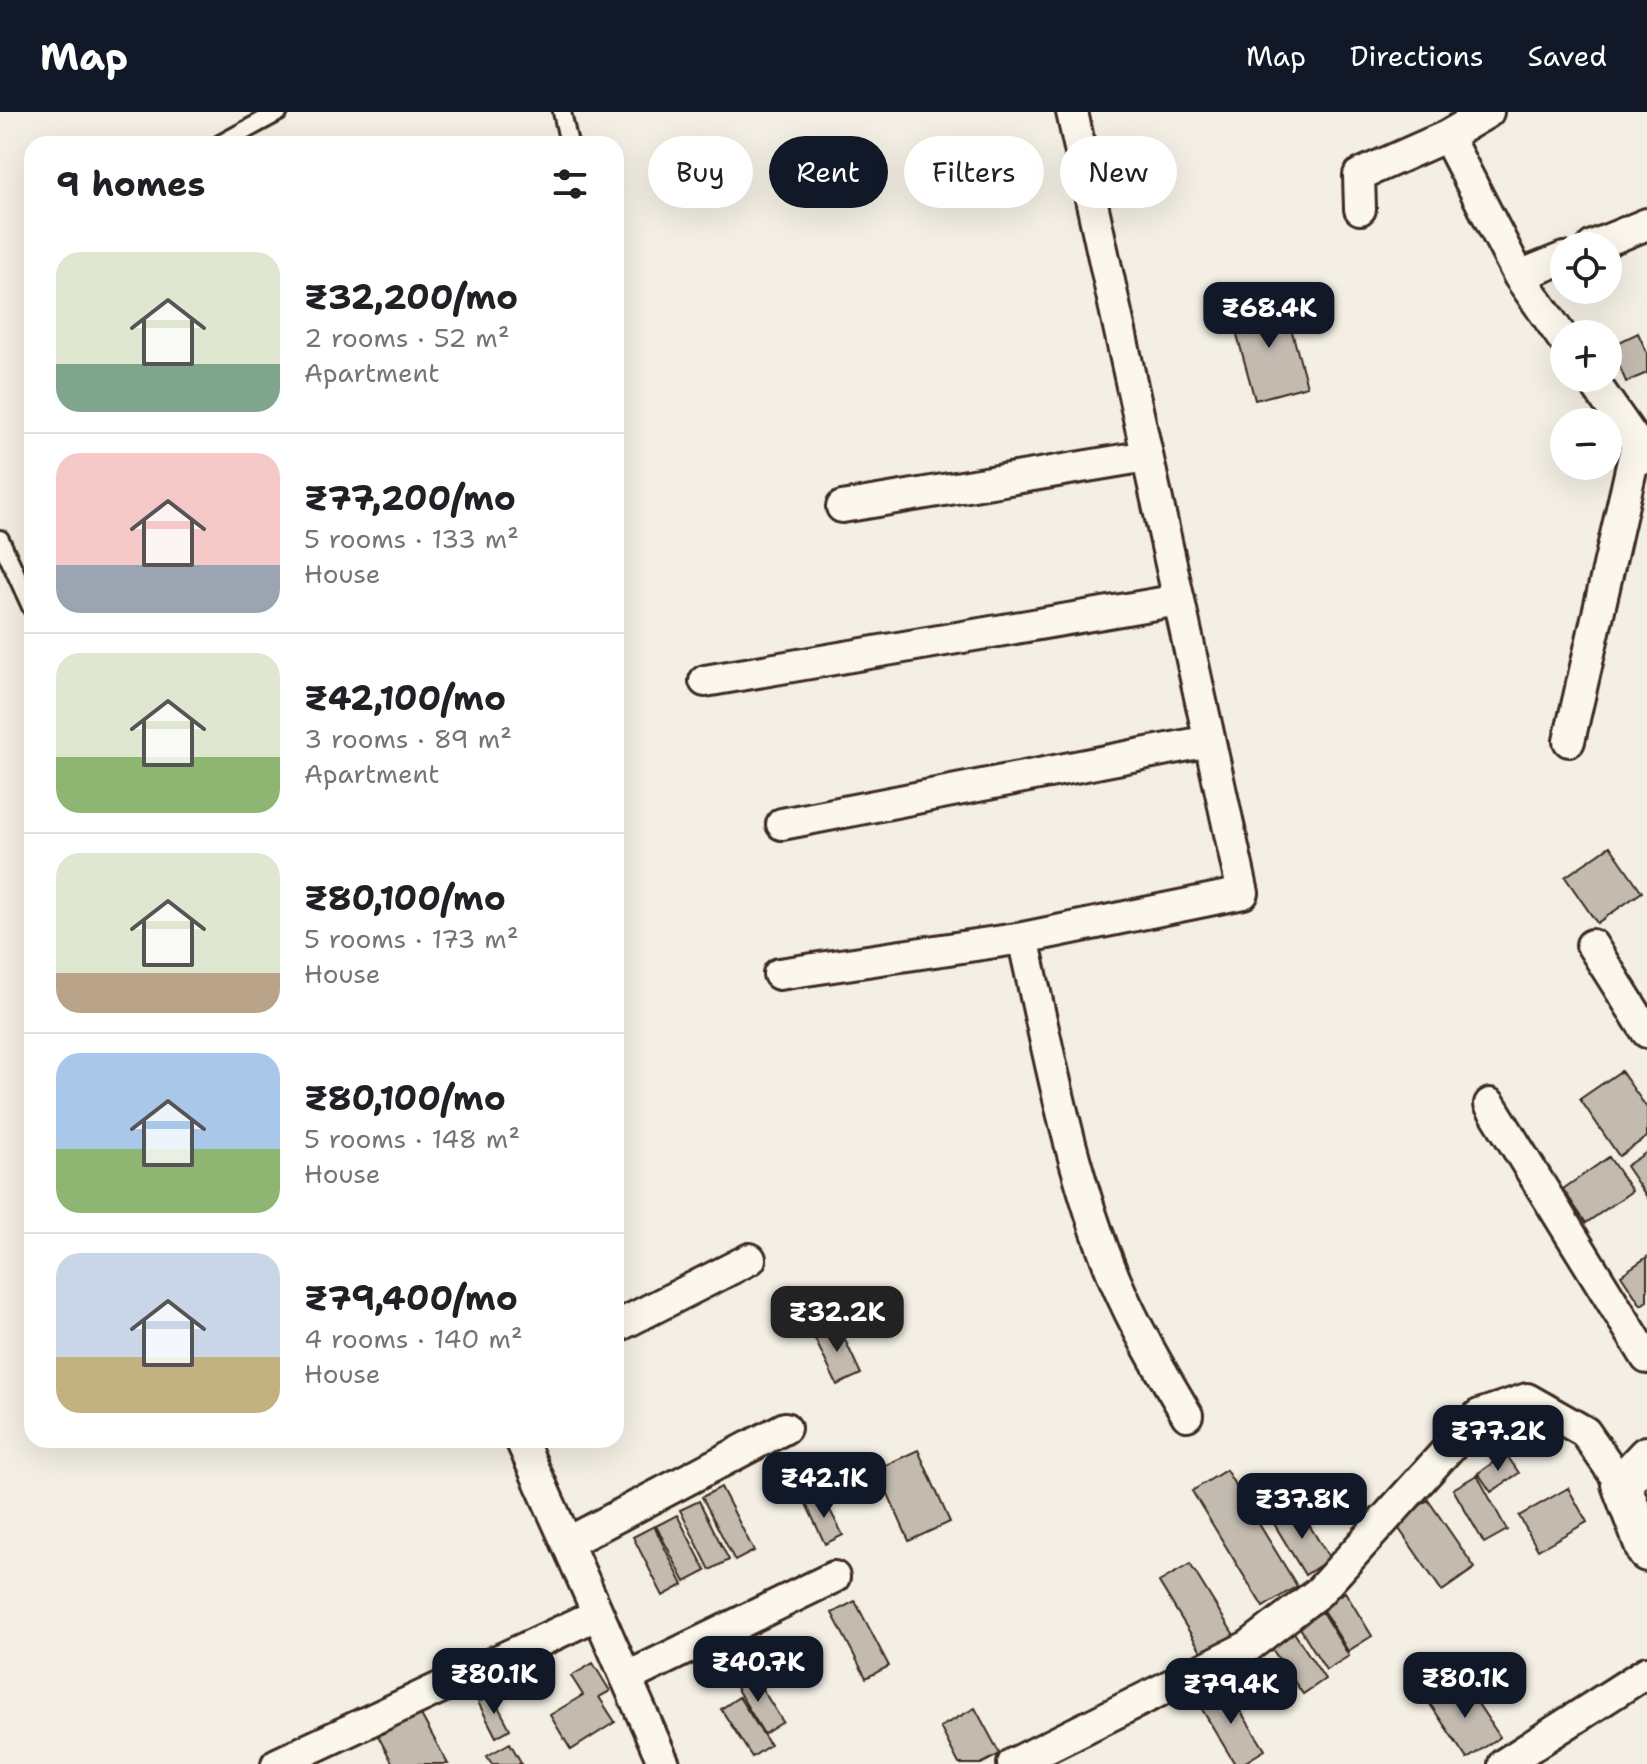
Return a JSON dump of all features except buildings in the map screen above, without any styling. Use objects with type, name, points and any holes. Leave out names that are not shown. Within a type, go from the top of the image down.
[{"type":"street","points":[[779,974],[1023,938],[1243,893],[1072,112]]},
{"type":"street","points":[[1360,209],[1359,175],[1447,136],[1488,112]]},
{"type":"street","points":[[1447,136],[1519,276],[1550,320]]},
{"type":"street","points":[[1622,234],[1647,224]]},
{"type":"street","points":[[1519,276],[1550,264]]},
{"type":"street","points":[[1569,741],[1642,451],[1601,392]]},
{"type":"street","points":[[842,507],[1147,456]]},
{"type":"street","points":[[705,681],[1179,600]]},
{"type":"street","points":[[782,824],[1209,741]]},
{"type":"street","points":[[1023,938],[1080,1181],[1115,1279],[1144,1340],[1187,1415]]},
{"type":"street","points":[[1592,945],[1647,1032]]},
{"type":"street","points":[[1490,1104],[1647,1358]]},
{"type":"street","points":[[624,1323],[750,1259]]},
{"type":"street","points":[[1013,1764],[1249,1646],[1319,1592],[1479,1415],[1527,1399],[1585,1432],[1621,1484],[1647,1552]]},
{"type":"street","points":[[567,1543],[785,1428]]},
{"type":"street","points":[[525,1448],[660,1762]]},
{"type":"street","points":[[1621,1484],[1647,1456]]},
{"type":"street","points":[[626,1678],[834,1577]]},
{"type":"street","points":[[277,1764],[598,1614]]},
{"type":"street","points":[[1504,1764],[1647,1672]]},
{"type":"lane","points":[[235,136],[279,112]]},
{"type":"lane","points":[[562,112],[567,136]]},
{"type":"lane","points":[[0,539],[24,592]]}]
